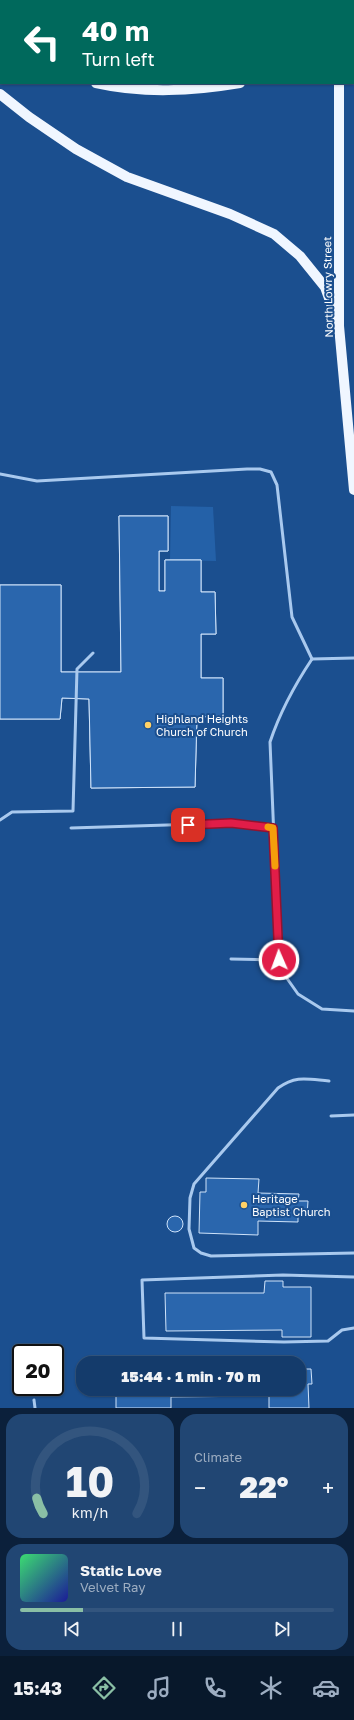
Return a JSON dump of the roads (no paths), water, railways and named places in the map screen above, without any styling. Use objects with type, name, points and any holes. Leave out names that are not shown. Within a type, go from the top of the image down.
[{"type":"main road","points":[[100,84],[116,88],[153,91],[198,90],[234,84]]},
{"type":"main road","name":"North Lowry Street","points":[[339,84],[339,326],[354,490]]},
{"type":"main road","points":[[0,94],[29,117],[76,150],[127,177],[230,214],[274,234],[300,256],[325,287],[339,326]]},
{"type":"lane","points":[[0,474],[37,481],[247,469],[260,469],[270,472],[277,485],[292,617],[312,660]]},
{"type":"lane","points":[[0,820],[12,812],[72,811],[77,669],[93,653]]},
{"type":"lane","points":[[312,660],[354,658]]},
{"type":"lane","points":[[312,660],[293,688],[280,713],[270,742],[279,960],[286,977],[298,994],[322,1009],[354,1011]]},
{"type":"lane","points":[[71,828],[231,823],[273,828]]},
{"type":"lane","points":[[231,959],[279,960]]},
{"type":"lane","points":[[329,1081],[299,1078],[288,1081],[278,1088],[194,1184],[190,1198],[189,1229],[194,1248],[201,1253],[211,1256],[354,1253]]},
{"type":"lane","points":[[331,1116],[354,1115]]},
{"type":"lane","points":[[354,1277],[283,1275],[142,1280],[144,1338],[284,1342],[328,1341],[342,1330],[354,1328]]},
{"type":"lane","points":[[34,1400],[35,1408]]},
{"type":"place","name":"Highland Heights Church of Church","points":[[148,725]]},
{"type":"place","name":"Heritage Baptist Church","points":[[244,1205]]}]
